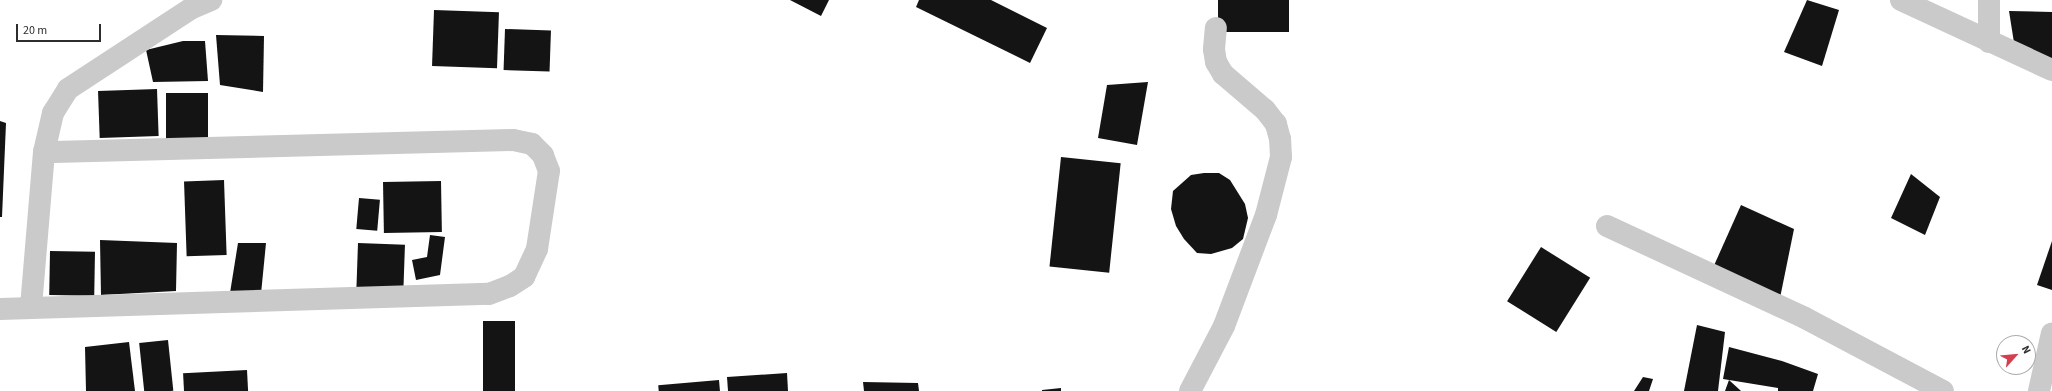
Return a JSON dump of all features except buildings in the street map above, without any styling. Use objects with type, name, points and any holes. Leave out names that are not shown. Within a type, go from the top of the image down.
[{"type":"street","points":[[31,307],[44,152],[52,113],[68,89],[192,8],[211,0]]},
{"type":"street","points":[[1901,0],[2052,70]]},
{"type":"street","points":[[1989,0],[1989,42]]},
{"type":"street","points":[[1190,391],[1224,326],[1266,214],[1281,157],[1280,139],[1276,124],[1265,110],[1223,74],[1216,62],[1214,49],[1216,28]]},
{"type":"street","points":[[0,309],[489,294],[510,286],[524,277],[538,249],[549,171],[543,155],[532,144],[513,140],[44,152]]},
{"type":"street","points":[[1607,226],[1805,318],[1943,391]]},
{"type":"street","points":[[2039,391],[2052,333]]}]
